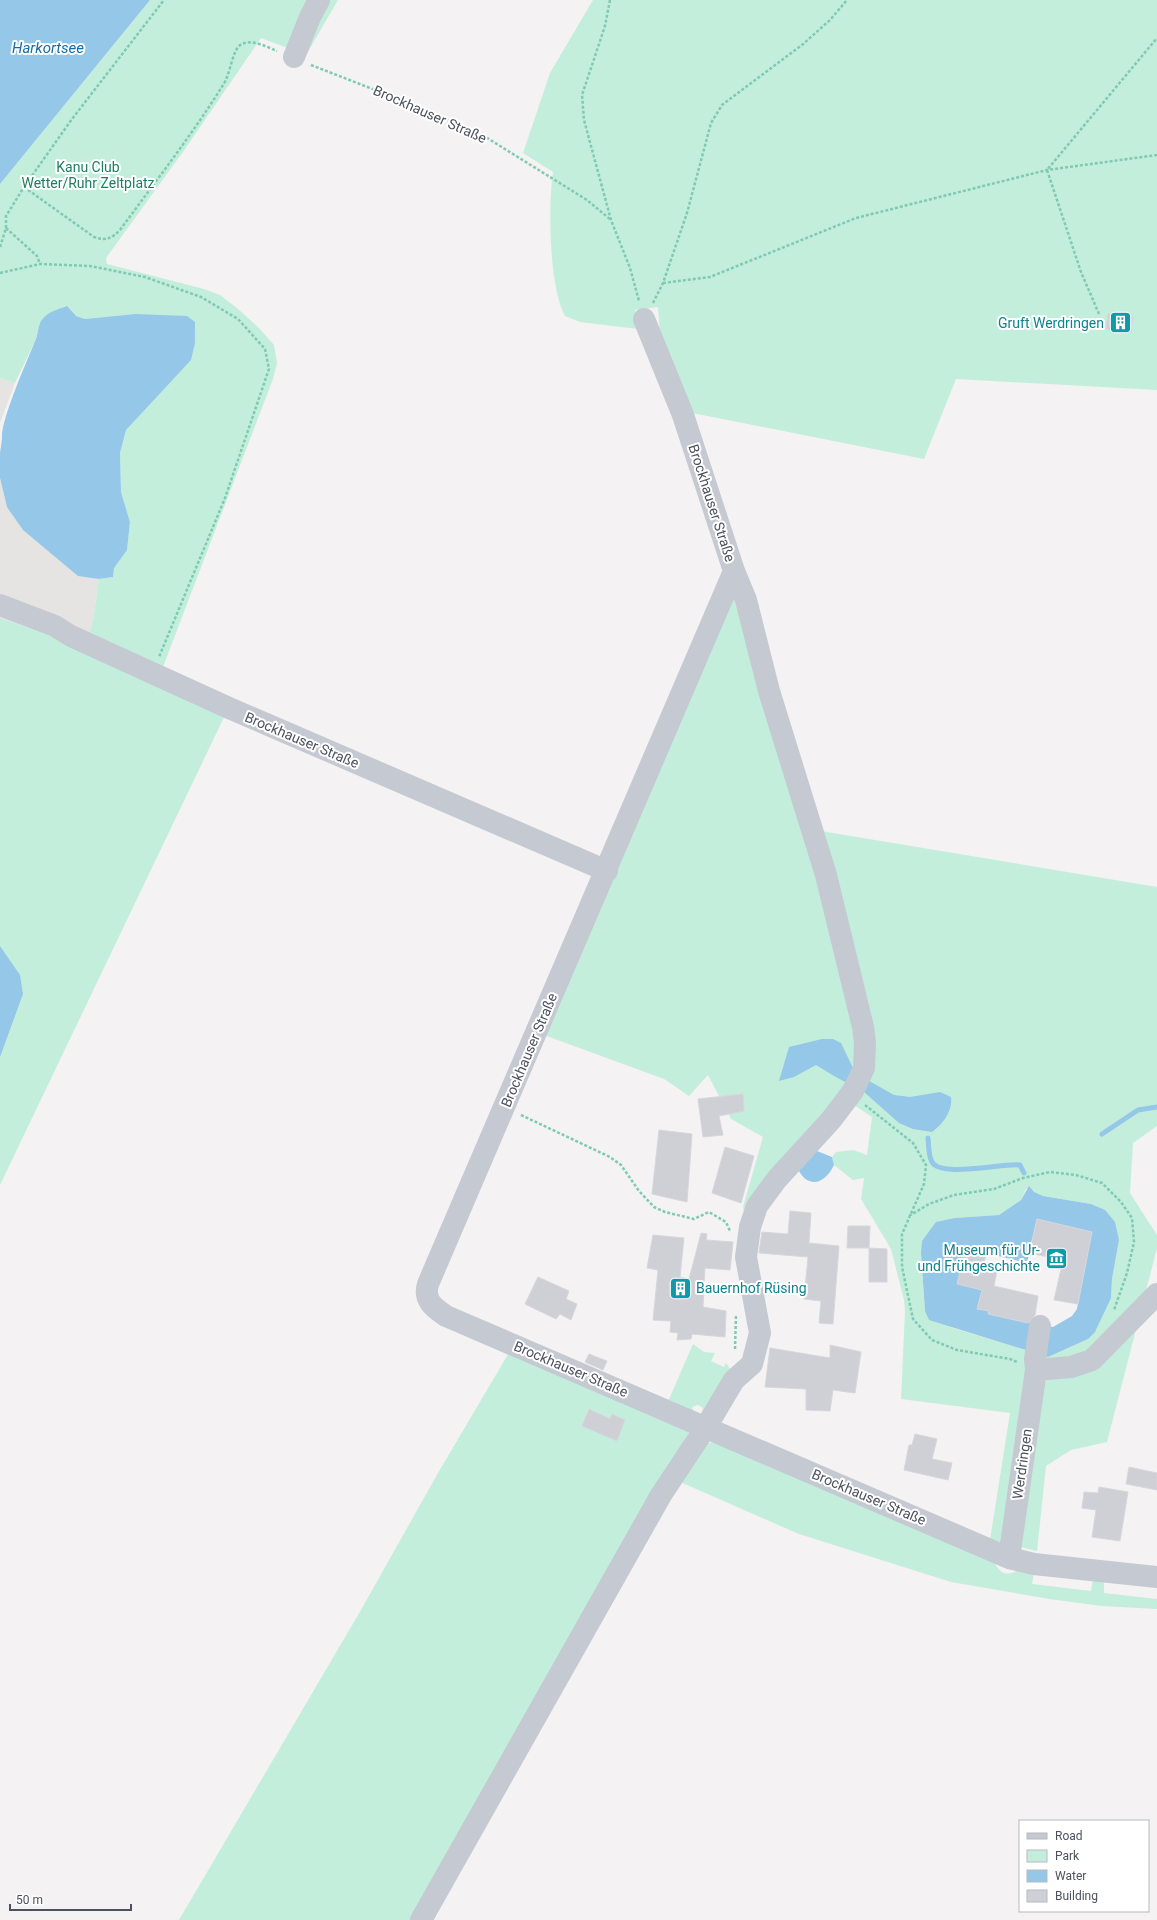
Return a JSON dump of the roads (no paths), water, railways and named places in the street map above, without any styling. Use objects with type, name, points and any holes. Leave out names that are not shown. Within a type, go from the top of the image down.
[{"type":"street","points":[[294,57],[310,17],[319,0]]},
{"type":"street","name":"Brockhauser Straße","points":[[644,319],[684,415],[734,571],[607,871],[428,1284],[427,1298],[434,1309],[446,1316],[1009,1558],[1034,1564],[1157,1577]]},
{"type":"street","points":[[421,1920],[661,1495],[706,1427],[734,1380],[752,1364],[760,1333],[746,1257],[750,1227],[757,1206],[777,1179],[831,1120],[853,1091],[864,1068],[865,1043],[863,1027],[826,875],[774,706],[746,600],[734,571]]},
{"type":"street","name":"Brockhauser Straße","points":[[0,604],[55,626],[71,636],[152,674],[607,871]]},
{"type":"street","points":[[1035,1368],[1071,1367],[1092,1360],[1157,1294]]},
{"type":"street","name":"Werdringen","points":[[1009,1558],[1040,1326]]},
{"type":"water","name":"Harkortsee","points":[[0,0],[150,0],[0,184]]},
{"type":"water","points":[[67,306],[76,316],[85,319],[135,314],[187,316],[195,322],[195,343],[191,360],[126,430],[120,453],[121,492],[130,522],[127,550],[114,568],[113,577],[99,579],[78,576],[23,530],[7,507],[0,478],[0,453],[5,419],[36,339],[40,323],[49,313]]},
{"type":"water","points":[[0,946],[20,975],[23,994],[0,1057]]},
{"type":"water","points":[[822,1039],[833,1039],[841,1043],[853,1068],[871,1082],[894,1095],[910,1097],[940,1092],[951,1097],[949,1112],[946,1117],[932,1132],[913,1129],[899,1123],[864,1092],[816,1065],[794,1077],[779,1081],[789,1047]]},
{"type":"water","points":[[817,1151],[832,1157],[834,1165],[827,1176],[818,1182],[813,1182],[803,1177],[799,1171]]},
{"type":"water","points":[[1029,1186],[1034,1192],[1043,1196],[1091,1204],[1105,1210],[1115,1222],[1119,1240],[1112,1279],[1111,1298],[1095,1332],[1088,1339],[1048,1357],[929,1320],[925,1311],[921,1253],[922,1241],[936,1222],[955,1218],[999,1215],[1021,1200]],"holes":[[[1037,1219],[1092,1232],[1077,1309],[1072,1316],[1053,1327],[989,1314],[989,1311],[980,1309],[978,1305],[982,1290],[958,1284],[966,1246],[986,1250],[986,1253],[1027,1263]]]},
{"type":"waterway","points":[[1102,1134],[1138,1110],[1157,1107]]},
{"type":"waterway","points":[[928,1138],[929,1153],[932,1162],[938,1167],[947,1169],[973,1169],[1020,1165],[1024,1173]]},
{"type":"place","name":"Gruft Werdringen","points":[[1120,323]]},
{"type":"place","name":"Museum für Ur- und Frühgeschichte","points":[[1056,1258]]},
{"type":"place","name":"Bauernhof Rüsing","points":[[680,1288]]},
{"type":"park label","name":"Kanu Club Wetter/Ruhr Zeltplatz","points":[[88,176]]}]
